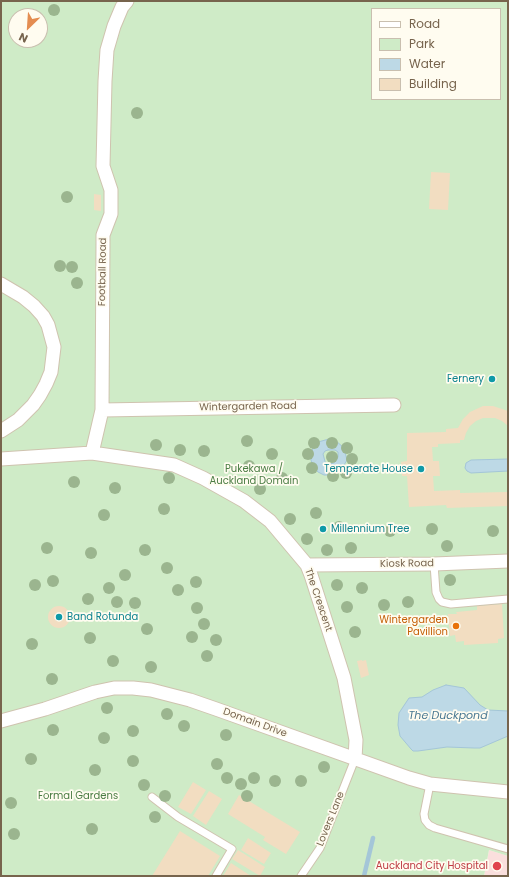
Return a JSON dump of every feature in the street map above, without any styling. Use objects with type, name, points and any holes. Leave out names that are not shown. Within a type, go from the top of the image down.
[{"type":"street","name":"Football Road","points":[[92,453],[102,410],[103,243],[111,214],[112,203],[111,190],[103,166],[107,50],[112,32],[122,7],[127,1]]},
{"type":"street","points":[[1,284],[23,297],[43,316],[48,325],[54,347],[51,372],[40,395],[33,405],[18,420],[1,431]]},
{"type":"street","name":"Wintergarden Road","points":[[102,410],[394,405]]},
{"type":"street","name":"The Crescent","points":[[3,455],[92,453],[174,465],[203,478],[244,501],[266,518],[307,565],[311,575],[344,678],[356,740],[355,759]]},
{"type":"street","name":"Kiosk Road","points":[[307,565],[434,564],[508,561]]},
{"type":"street","name":"Domain Drive","points":[[1,721],[45,709],[95,692],[114,688],[151,690],[190,700],[406,777],[430,784],[508,792]]},
{"type":"lane","points":[[434,564],[436,592],[442,602],[451,604],[508,599]]},
{"type":"lane","name":"Lovers Lane","points":[[302,876],[320,848],[355,759]]},
{"type":"lane","points":[[430,784],[424,814],[425,820],[429,825],[508,849]]},
{"type":"lane","points":[[152,797],[178,817],[232,849],[216,876]]},
{"type":"shaded area","name":"Auckland City Hospital","points":[[489,850],[508,856],[508,876],[484,876]]},
{"type":"green space","name":"Pukekawa / Auckland Domain","points":[[1,1],[508,1],[508,856],[489,850],[484,876],[1,876]]},
{"type":"water","points":[[329,439],[335,440],[344,448],[347,460],[341,470],[336,474],[324,475],[313,467],[311,454],[313,447],[318,442]],"holes":[[[335,450],[338,452],[338,457],[334,463],[326,465],[323,454],[325,451]]]},
{"type":"water","points":[[508,459],[508,471],[471,473],[465,468],[466,463],[471,460]]},
{"type":"water","name":"The Duckpond","points":[[446,685],[464,688],[480,705],[488,710],[508,711],[508,736],[480,748],[447,747],[413,751],[400,736],[398,725],[399,713],[409,698],[422,697],[433,690]]},
{"type":"building","points":[[431,172],[450,173],[448,210],[429,209]]},
{"type":"building","points":[[94,194],[101,195],[101,211],[94,210]]},
{"type":"building","points":[[483,406],[493,406],[508,411],[508,426],[495,418],[483,418],[470,426],[464,440],[460,440],[460,443],[438,444],[438,447],[432,447],[433,461],[439,461],[440,476],[433,476],[434,491],[460,490],[460,493],[508,492],[508,506],[447,508],[446,505],[409,507],[407,476],[402,476],[401,462],[407,461],[407,433],[446,432],[446,429],[458,428],[463,419],[470,412]]},
{"type":"building","points":[[502,604],[504,638],[498,639],[498,643],[464,645],[464,641],[456,642],[455,635],[450,636],[448,614],[457,614],[456,612],[477,610],[477,606]]},
{"type":"building","name":"Band Rotunda","points":[[59,606],[63,607],[69,613],[69,621],[63,627],[59,628],[55,627],[49,621],[48,617],[49,613],[55,607]]},
{"type":"building","points":[[366,660],[369,675],[361,678],[357,661]]},
{"type":"building","points":[[193,782],[206,790],[191,814],[178,807]]},
{"type":"building","points":[[209,791],[222,799],[206,825],[193,816]]},
{"type":"building","points":[[239,795],[300,832],[286,854],[263,840],[265,837],[228,814]]},
{"type":"building","points":[[180,831],[220,856],[208,876],[152,876]]},
{"type":"building","points":[[248,838],[271,853],[264,864],[241,850]]},
{"type":"building","points":[[238,850],[265,867],[260,876],[232,859]]},
{"type":"building","points":[[231,863],[251,876],[223,876]]},
{"type":"waterway","points":[[364,876],[373,838]]},
{"type":"place","name":"Fernery","points":[[492,379]]},
{"type":"place","name":"Temperate House","points":[[421,469]]},
{"type":"place","name":"Millennium Tree","points":[[323,529]]},
{"type":"place","name":"Band Rotunda","points":[[59,617]]},
{"type":"place","name":"Wintergarden Pavillion","points":[[456,626]]},
{"type":"place","name":"Auckland City Hospital","points":[[497,866]]},
{"type":"park label","name":"Formal Gardens","points":[[78,796]]}]
